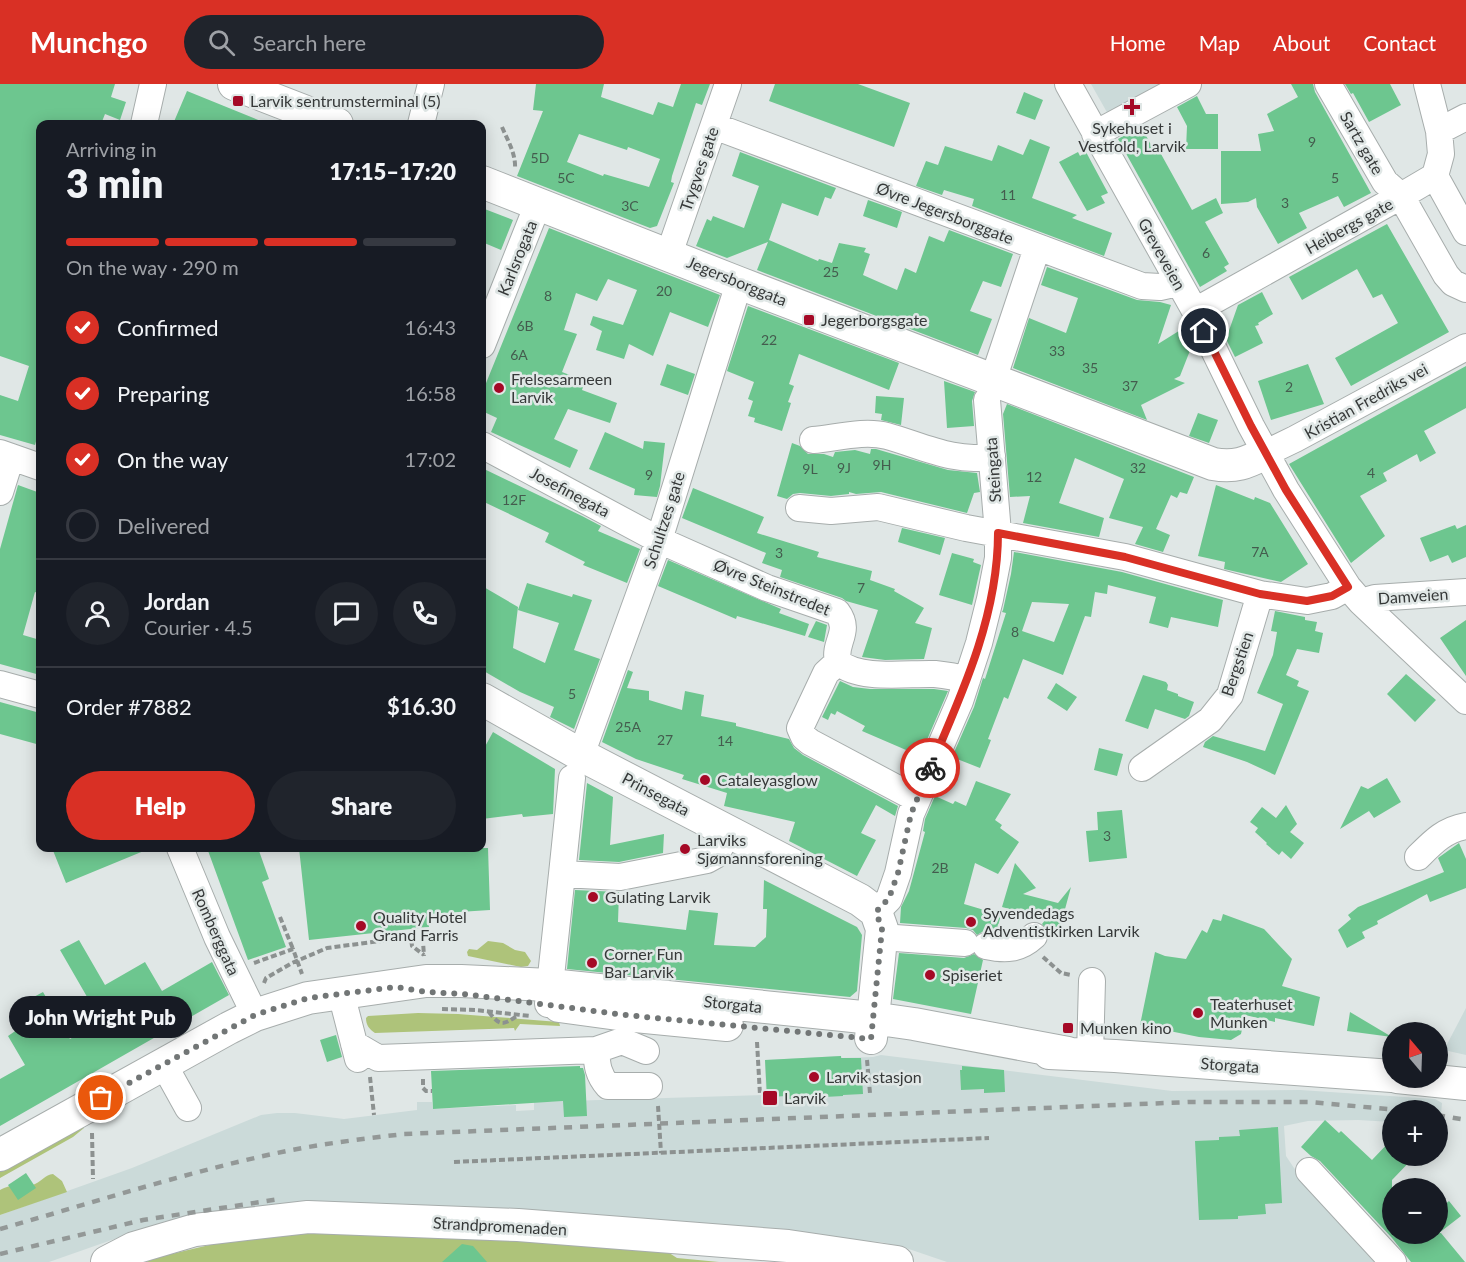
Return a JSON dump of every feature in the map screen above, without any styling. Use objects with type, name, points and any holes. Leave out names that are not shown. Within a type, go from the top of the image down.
[{"type":"main road","points":[[234,84],[327,120]]},
{"type":"main road","name":"Jegersborggata","points":[[486,184],[669,254],[990,390],[1213,464],[1228,467],[1246,463],[1266,453]]},
{"type":"main road","name":"Prinsegata","points":[[486,702],[576,766],[728,832],[860,900],[878,925]]},
{"type":"main road","points":[[870,1036],[878,925]]},
{"type":"main road","name":"Storgata","points":[[0,1155],[163,1063],[259,1001],[308,998],[426,981],[461,981],[537,1005],[625,1016],[1079,1054],[1382,1075]]},
{"type":"main road","points":[[1448,1081],[1466,1083]]},
{"type":"main road","name":"Strandpromenaden","points":[[107,1262],[134,1248],[195,1230],[308,1217],[518,1225],[777,1245],[897,1262]]},
{"type":"street","points":[[145,120],[153,84]]},
{"type":"street","points":[[422,120],[431,84]]},
{"type":"street","name":"Trygves gate","points":[[669,254],[728,84]]},
{"type":"street","name":"Greveveien","points":[[1068,84],[1195,311],[1286,490],[1354,594],[1466,701]]},
{"type":"street","points":[[1095,134],[1188,84]]},
{"type":"street","name":"Sartz gate","points":[[1328,84],[1385,182],[1401,196],[1446,275],[1453,283],[1466,289]]},
{"type":"street","points":[[1427,84],[1439,130],[1441,154],[1435,176],[1466,232]]},
{"type":"street","points":[[1439,130],[1466,117]]},
{"type":"street","name":"Øvre Jegersborggate","points":[[714,126],[1142,286],[1160,287],[1178,283]]},
{"type":"street","name":"Heibergs gate","points":[[1195,311],[1435,176]]},
{"type":"street","name":"Karlsrogata","points":[[486,335],[538,204]]},
{"type":"street","points":[[990,390],[1037,248]]},
{"type":"street","name":"Schultzes gate","points":[[537,1005],[562,874],[576,766],[659,540],[739,283]]},
{"type":"street","name":"Kristian Fredriks vei","points":[[1266,453],[1466,347]]},
{"type":"street","name":"Steingata","points":[[878,925],[898,873],[911,814],[967,680],[990,599],[998,558],[998,533],[990,390]]},
{"type":"street","points":[[813,440],[870,434],[886,436],[946,454],[970,458],[992,456]]},
{"type":"street","name":"Josefinegata","points":[[486,447],[659,540]]},
{"type":"street","points":[[0,490],[5,454],[36,466]]},
{"type":"street","name":"Damveien","points":[[799,508],[831,511],[879,507],[966,528],[1125,557],[1260,594],[1307,601],[1354,594],[1375,598],[1460,593]]},
{"type":"street","name":"Øvre Steinstredet","points":[[659,540],[767,588],[837,612],[844,624],[836,653],[838,662],[826,673],[800,728],[801,732],[810,742],[917,799]]},
{"type":"street","name":"Bergstien","points":[[1142,768],[1210,720],[1230,695],[1260,594]]},
{"type":"street","points":[[838,662],[851,670],[874,674],[938,674],[967,680]]},
{"type":"street","points":[[0,684],[36,694]]},
{"type":"street","points":[[1418,857],[1440,835],[1454,828],[1466,826]]},
{"type":"street","points":[[562,874],[620,877],[707,860],[716,855],[728,832]]},
{"type":"street","name":"Romberggata","points":[[182,852],[217,937],[259,1001]]},
{"type":"street","points":[[878,925],[976,945],[1011,949],[1025,944],[1034,936]]},
{"type":"street","points":[[1079,1054],[1092,981]]},
{"type":"street","points":[[341,993],[364,1055]]},
{"type":"street","points":[[646,1051],[625,1016],[596,1050],[597,1067],[601,1079],[608,1086],[649,1086]]},
{"type":"street","points":[[364,1055],[379,1045],[514,1038],[523,1041],[533,1052],[596,1050]]},
{"type":"street","points":[[364,1055],[390,1063],[422,1063],[550,1058],[570,1051]]},
{"type":"street","points":[[163,1063],[188,1108]]},
{"type":"street","points":[[1309,1171],[1393,1262]]},
{"type":"path","points":[[502,127],[515,160],[514,173]]},
{"type":"path","points":[[280,917],[304,977]]},
{"type":"path","points":[[259,1001],[266,978],[327,948],[411,938],[412,946],[424,957],[422,928]]},
{"type":"path","points":[[245,966],[293,949]]},
{"type":"path","points":[[1045,959],[1061,973]]},
{"type":"path","points":[[489,1011],[502,1026],[537,1005]]},
{"type":"path","points":[[441,1009],[489,1011],[537,1005]]},
{"type":"path","points":[[870,1036],[870,1093]]},
{"type":"path","points":[[757,1042],[760,1095]]},
{"type":"path","points":[[659,1118],[661,1153]]},
{"type":"path","points":[[92,1129],[93,1179]]},
{"type":"path","points":[[453,1162],[989,1138]]},
{"type":"shaded area","name":"Sykehuset i Vestfold, Larvik","points":[[1091,84],[1202,84],[1117,130]]},
{"type":"shaded area","points":[[1466,1008],[1466,1055],[1448,1051],[1448,1042]]},
{"type":"shaded area","points":[[881,1055],[1172,1091],[1300,1090],[1437,1100],[1382,1100],[1382,1121],[1308,1121],[1284,1126],[1286,1156],[1294,1168],[1380,1262],[947,1262],[881,1242],[784,1235],[258,1210],[143,1229],[49,1262],[0,1262],[0,1215],[132,1168],[261,1115],[295,1113],[344,1119],[417,1110],[417,1102],[432,1102],[433,1109],[516,1105],[516,1111],[534,1110],[534,1102],[766,1095],[765,1060],[841,1056],[842,1058]]},
{"type":"green space","points":[[488,941],[503,943],[515,950],[525,952],[531,961],[528,966],[521,967],[468,956],[469,949],[477,950]]},
{"type":"green space","points":[[418,1013],[559,1022],[560,1026],[520,1024],[515,1031],[514,1028],[375,1033],[368,1027],[366,1020],[368,1016]]},
{"type":"green space","points":[[83,1124],[84,1128],[73,1137],[0,1178],[0,1169]]},
{"type":"green space","points":[[53,1174],[62,1181],[67,1192],[0,1215],[0,1190],[11,1186],[31,1185]]},
{"type":"green space","points":[[256,1234],[459,1234],[663,1249],[677,1258],[719,1262],[145,1262]]},
{"type":"building","points":[[0,84],[115,84],[111,97],[126,102],[120,120],[105,114],[103,120],[36,120],[35,445],[0,435],[0,395],[18,401],[29,366],[0,356]]},
{"type":"building","points":[[536,84],[604,84],[601,97],[653,115],[658,102],[673,107],[681,84],[710,84],[702,105],[696,103],[672,176],[671,182],[674,183],[657,226],[650,228],[517,176],[543,111],[533,110]],"holes":[[[579,134],[627,150],[628,147],[660,159],[649,187],[604,174],[603,176],[567,162]]]},
{"type":"building","points":[[775,84],[858,84],[910,103],[894,147],[769,101]]},
{"type":"building","points":[[1291,84],[1313,84],[1315,92],[1371,193],[1344,207],[1338,196],[1299,213],[1307,228],[1278,244],[1257,207],[1256,198],[1248,202],[1221,204],[1221,151],[1261,151],[1258,134],[1274,131],[1267,114],[1298,97]]},
{"type":"building","points":[[1345,84],[1390,84],[1401,105],[1369,122],[1353,93],[1351,94]]},
{"type":"building","points":[[187,91],[258,120],[175,120]]},
{"type":"building","points":[[1024,92],[1043,100],[1035,120],[1016,113]]},
{"type":"building","points":[[1197,96],[1206,114],[1218,114],[1218,149],[1186,149],[1187,126],[1177,107]]},
{"type":"building","points":[[1141,126],[1152,147],[1156,145],[1192,210],[1216,198],[1223,213],[1205,222],[1229,264],[1224,267],[1227,271],[1200,287],[1118,139]]},
{"type":"building","points":[[1030,139],[1050,147],[1032,198],[1077,215],[1072,218],[1112,233],[1104,256],[972,206],[974,199],[944,190],[942,195],[916,186],[926,161],[938,165],[945,146],[992,161],[998,145],[1023,155]]},
{"type":"building","points":[[740,152],[836,188],[831,199],[825,197],[818,216],[782,203],[769,240],[818,261],[819,259],[832,263],[839,243],[866,248],[864,252],[870,254],[863,275],[897,290],[905,268],[916,273],[929,236],[944,242],[949,230],[1013,254],[1001,287],[983,281],[970,311],[992,319],[978,355],[757,270],[768,242],[727,258],[696,246],[707,219],[711,221],[713,216],[744,228],[759,186],[732,176]]},
{"type":"building","points":[[1078,152],[1080,156],[1086,152],[1108,193],[1101,196],[1105,203],[1087,211],[1059,162]]},
{"type":"building","points":[[868,200],[902,212],[897,228],[863,216]]},
{"type":"building","points":[[486,210],[513,220],[501,250],[486,244]]},
{"type":"building","points":[[1387,224],[1449,332],[1351,386],[1335,358],[1398,323],[1382,294],[1373,298],[1357,269],[1302,300],[1289,277]]},
{"type":"building","points":[[549,228],[720,295],[708,327],[670,312],[653,356],[629,344],[624,359],[596,350],[602,331],[590,325],[593,316],[623,325],[637,290],[608,279],[597,301],[576,293],[564,330],[577,334],[562,372],[585,381],[582,390],[617,403],[610,423],[568,409],[554,439],[578,450],[570,468],[491,432],[497,418],[486,413],[486,383]]},
{"type":"building","points":[[1047,267],[1137,300],[1171,305],[1158,344],[1182,329],[1191,348],[1180,376],[1174,379],[1185,383],[1141,405],[1147,420],[1013,368],[1029,318],[1066,333],[1078,298],[1041,285]]},
{"type":"building","points":[[1262,292],[1273,314],[1255,326],[1263,343],[1235,357],[1226,339],[1238,305]]},
{"type":"building","points":[[748,306],[899,363],[889,390],[799,354],[789,384],[794,386],[782,431],[754,422],[755,418],[748,416],[753,401],[748,399],[754,382],[727,371]]},
{"type":"building","points":[[667,364],[695,374],[688,395],[660,385]]},
{"type":"building","points":[[1308,364],[1324,404],[1271,420],[1258,381]]},
{"type":"building","points":[[1466,366],[1466,408],[1424,431],[1436,453],[1420,462],[1417,454],[1383,473],[1387,481],[1360,496],[1385,536],[1351,563],[1289,464]]},
{"type":"building","points":[[944,381],[975,392],[972,401],[974,426],[947,428]]},
{"type":"building","points":[[876,396],[904,398],[901,425],[881,420],[882,414],[875,413]]},
{"type":"building","points":[[1007,404],[1194,477],[1187,494],[1180,492],[1177,498],[1171,495],[1156,529],[1170,535],[1163,552],[1135,544],[1143,527],[1109,518],[1124,479],[1075,458],[1059,503],[1104,518],[1099,537],[1023,523],[1030,496],[1010,497],[1003,414]]},
{"type":"building","points":[[1198,413],[1218,420],[1209,443],[1189,436]]},
{"type":"building","points":[[605,432],[643,449],[644,441],[665,443],[657,497],[634,495],[635,489],[589,469]]},
{"type":"building","points":[[792,443],[800,446],[808,454],[824,454],[833,457],[835,452],[855,450],[870,454],[871,449],[876,449],[948,470],[977,473],[980,492],[974,493],[967,513],[881,492],[856,494],[849,492],[849,494],[831,496],[800,493],[793,494],[787,499],[777,496]]},
{"type":"building","points":[[486,470],[601,526],[598,531],[640,549],[627,583],[583,565],[585,562],[545,542],[549,533],[486,503]]},
{"type":"building","points":[[18,485],[36,492],[36,592],[23,635],[36,639],[36,674],[0,664],[0,549]]},
{"type":"building","points":[[1216,485],[1254,500],[1255,497],[1270,503],[1308,564],[1281,582],[1224,569],[1225,562],[1198,556]]},
{"type":"building","points":[[693,488],[764,517],[757,533],[819,552],[817,557],[872,571],[870,580],[895,589],[894,591],[924,608],[915,623],[932,628],[924,659],[885,660],[862,657],[878,610],[780,577],[782,570],[762,563],[766,553],[682,518]]},
{"type":"building","points":[[1455,525],[1457,529],[1466,525],[1466,557],[1452,563],[1448,555],[1430,562],[1420,538]]},
{"type":"building","points":[[902,528],[945,538],[940,555],[898,542]]},
{"type":"building","points":[[1014,552],[1122,572],[1223,600],[1218,627],[1171,617],[1168,628],[1149,623],[1156,597],[1108,585],[1107,594],[1095,592],[1091,617],[1085,616],[1063,675],[1023,659],[1008,699],[1004,697],[980,768],[952,757],[974,707],[983,678],[985,679],[1006,613],[1002,612]],"holes":[[[1032,602],[1069,604],[1054,642],[1022,631]]]},
{"type":"building","points":[[952,553],[974,559],[973,562],[981,565],[972,605],[939,595]]},
{"type":"building","points":[[668,560],[781,609],[779,613],[809,624],[805,636],[737,616],[736,619],[658,586]]},
{"type":"building","points":[[527,583],[572,597],[573,594],[592,600],[574,650],[600,659],[574,729],[550,717],[554,707],[520,692],[486,672],[486,588],[518,607],[513,648],[545,663],[559,623],[518,610]]},
{"type":"building","points":[[1275,611],[1317,622],[1315,631],[1323,633],[1319,653],[1297,649],[1286,675],[1299,681],[1297,686],[1309,691],[1275,775],[1247,762],[1203,747],[1205,742],[1213,736],[1265,751],[1283,704],[1257,693],[1273,655],[1277,632],[1271,631]]},
{"type":"building","points":[[1466,620],[1466,676],[1440,638]]},
{"type":"building","points":[[816,621],[827,625],[824,642],[808,637]]},
{"type":"building","points":[[628,670],[633,672],[627,688],[649,691],[649,700],[682,710],[685,691],[704,695],[701,716],[736,723],[736,726],[789,739],[794,748],[803,755],[898,806],[895,816],[876,805],[861,833],[876,840],[857,876],[789,841],[795,822],[724,806],[727,793],[682,779],[684,775],[636,759],[602,742]]},
{"type":"building","points":[[1406,674],[1436,700],[1415,722],[1387,694]]},
{"type":"building","points":[[1143,675],[1166,682],[1167,690],[1194,702],[1189,716],[1185,719],[1155,709],[1148,729],[1125,721]]},
{"type":"building","points":[[840,681],[853,687],[870,689],[948,691],[920,756],[862,731],[865,726],[837,711],[835,715],[831,713],[828,720],[822,717]]},
{"type":"building","points":[[1056,683],[1077,697],[1067,711],[1047,698]]},
{"type":"building","points":[[0,702],[36,712],[36,744],[0,734]]},
{"type":"building","points":[[493,732],[555,769],[553,814],[523,817],[522,814],[486,818],[486,745]]},
{"type":"building","points":[[1099,748],[1123,754],[1117,776],[1094,770]]},
{"type":"building","points":[[1387,778],[1401,802],[1374,818],[1369,811],[1340,829],[1361,786],[1368,789]]},
{"type":"building","points":[[976,781],[1011,794],[995,820],[1002,825],[1000,828],[1019,842],[998,874],[975,863],[964,904],[1001,915],[996,933],[982,932],[977,935],[973,930],[966,928],[900,923],[901,907],[909,891],[925,832],[923,831],[925,819],[935,796],[953,804],[955,801],[966,806]]},
{"type":"building","points":[[587,783],[613,797],[610,845],[664,834],[663,853],[619,862],[579,860]]},
{"type":"building","points":[[1286,805],[1297,824],[1290,832],[1304,843],[1291,859],[1282,851],[1279,855],[1266,844],[1255,832],[1258,828],[1250,822],[1262,807],[1276,818]]},
{"type":"building","points":[[1122,810],[1127,858],[1089,862],[1086,831],[1098,830],[1097,812]]},
{"type":"building","points":[[1459,843],[1466,859],[1466,888],[1430,902],[1427,894],[1377,921],[1378,924],[1362,932],[1365,938],[1347,948],[1338,930],[1351,919],[1348,915],[1358,907],[1444,872],[1438,858]]},
{"type":"building","points":[[488,848],[490,910],[428,914],[429,927],[309,940],[299,852],[486,852]]},
{"type":"building","points":[[54,852],[141,852],[66,883]]},
{"type":"building","points":[[208,852],[259,852],[269,879],[262,882],[286,947],[248,960]]},
{"type":"building","points":[[1015,863],[1036,888],[1023,894],[1058,903],[1071,887],[1058,935],[1048,932],[1042,924],[1046,919],[1002,907]]},
{"type":"building","points":[[764,880],[857,927],[862,935],[857,991],[850,997],[567,969],[575,890],[619,892],[618,922],[686,930],[689,910],[718,913],[714,945],[755,947],[766,937],[767,909],[763,909]]},
{"type":"building","points":[[1223,914],[1264,929],[1292,959],[1282,986],[1320,997],[1314,1026],[1275,1018],[1275,1022],[1245,1015],[1241,1034],[1231,1040],[1199,1037],[1140,1025],[1155,952],[1186,959],[1202,930],[1207,933],[1213,919],[1221,921]]},
{"type":"building","points":[[79,940],[105,985],[145,962],[162,991],[212,962],[229,995],[0,1126],[0,1079],[25,1065],[8,1036],[30,1021],[19,1005],[43,992],[70,1039],[101,1021],[60,950]]},
{"type":"building","points":[[899,953],[964,958],[974,954],[983,960],[971,1014],[893,999]]},
{"type":"building","points":[[1350,1012],[1382,1031],[1382,1036],[1347,1031]]},
{"type":"building","points":[[336,1035],[342,1057],[327,1062],[320,1040]]},
{"type":"building","name":"Larvik stasjon","points":[[841,1056],[841,1058],[861,1058],[863,1094],[787,1099],[787,1096],[767,1097],[765,1060]]},
{"type":"building","points":[[580,1066],[585,1075],[587,1116],[564,1117],[563,1101],[433,1109],[431,1071]]},
{"type":"building","points":[[962,1066],[1004,1070],[1005,1092],[984,1093],[984,1089],[961,1090],[960,1070]]},
{"type":"building","points":[[1325,1120],[1339,1133],[1341,1131],[1372,1160],[1382,1150],[1382,1166],[1405,1166],[1394,1178],[1382,1178],[1382,1227],[1320,1161],[1301,1147]]},
{"type":"building","points":[[1278,1127],[1282,1203],[1265,1204],[1266,1214],[1238,1216],[1238,1219],[1199,1220],[1195,1141],[1240,1136],[1239,1130]]},
{"type":"building","points":[[26,1173],[36,1188],[18,1200],[8,1185]]},
{"type":"building","points":[[1449,1201],[1461,1216],[1448,1226],[1448,1202]]},
{"type":"building","points":[[1448,1241],[1465,1262],[1411,1262],[1397,1244],[1448,1244]]},
{"type":"building","points":[[462,1244],[473,1246],[487,1262],[442,1262]]},
{"type":"railway","points":[[0,1229],[242,1161],[309,1147],[404,1134],[1190,1102],[1311,1102],[1382,1109]]},
{"type":"railway","points":[[1448,1117],[1466,1120]]},
{"type":"railway","points":[[0,1254],[143,1220],[280,1199]]},
{"type":"way so far","points":[[101,1098],[255,1015],[308,998],[368,989],[396,987],[625,1015],[871,1039],[882,929],[876,912],[889,898],[898,873],[911,814],[930,768]]},
{"type":"place","name":"Larvik sentrumsterminal (5)","points":[[238,101]]},
{"type":"place","name":"Sykehuset i Vestfold, Larvik","points":[[1132,107]]},
{"type":"place","name":"Jegerborgsgate","points":[[809,320]]},
{"type":"place","name":"Frelsesarmeen Larvik","points":[[499,388]]},
{"type":"place","name":"Cataleyasglow","points":[[705,780]]},
{"type":"place","name":"Larviks Sjømannsforening","points":[[685,849]]},
{"type":"place","name":"Gulating Larvik","points":[[593,897]]},
{"type":"place","name":"Syvendedags Adventistkirken Larvik","points":[[971,922]]},
{"type":"place","name":"Quality Hotel Grand Farris","points":[[361,926]]},
{"type":"place","name":"Corner Fun Bar Larvik","points":[[592,963]]},
{"type":"place","name":"Spiseriet","points":[[930,975]]},
{"type":"place","name":"Teaterhuset Munken","points":[[1198,1013]]},
{"type":"place","name":"Munken kino","points":[[1068,1028]]},
{"type":"place","name":"Larvik stasjon","points":[[814,1077]]},
{"type":"place","name":"John Wright Pub","points":[[101,1098]]},
{"type":"place","name":"Larvik","points":[[770,1098]]},
{"type":"route","points":[[930,768],[960,701],[979,643],[998,558],[998,533],[1125,557],[1260,594],[1307,601],[1332,596],[1348,587],[1286,490],[1204,331]]}]
